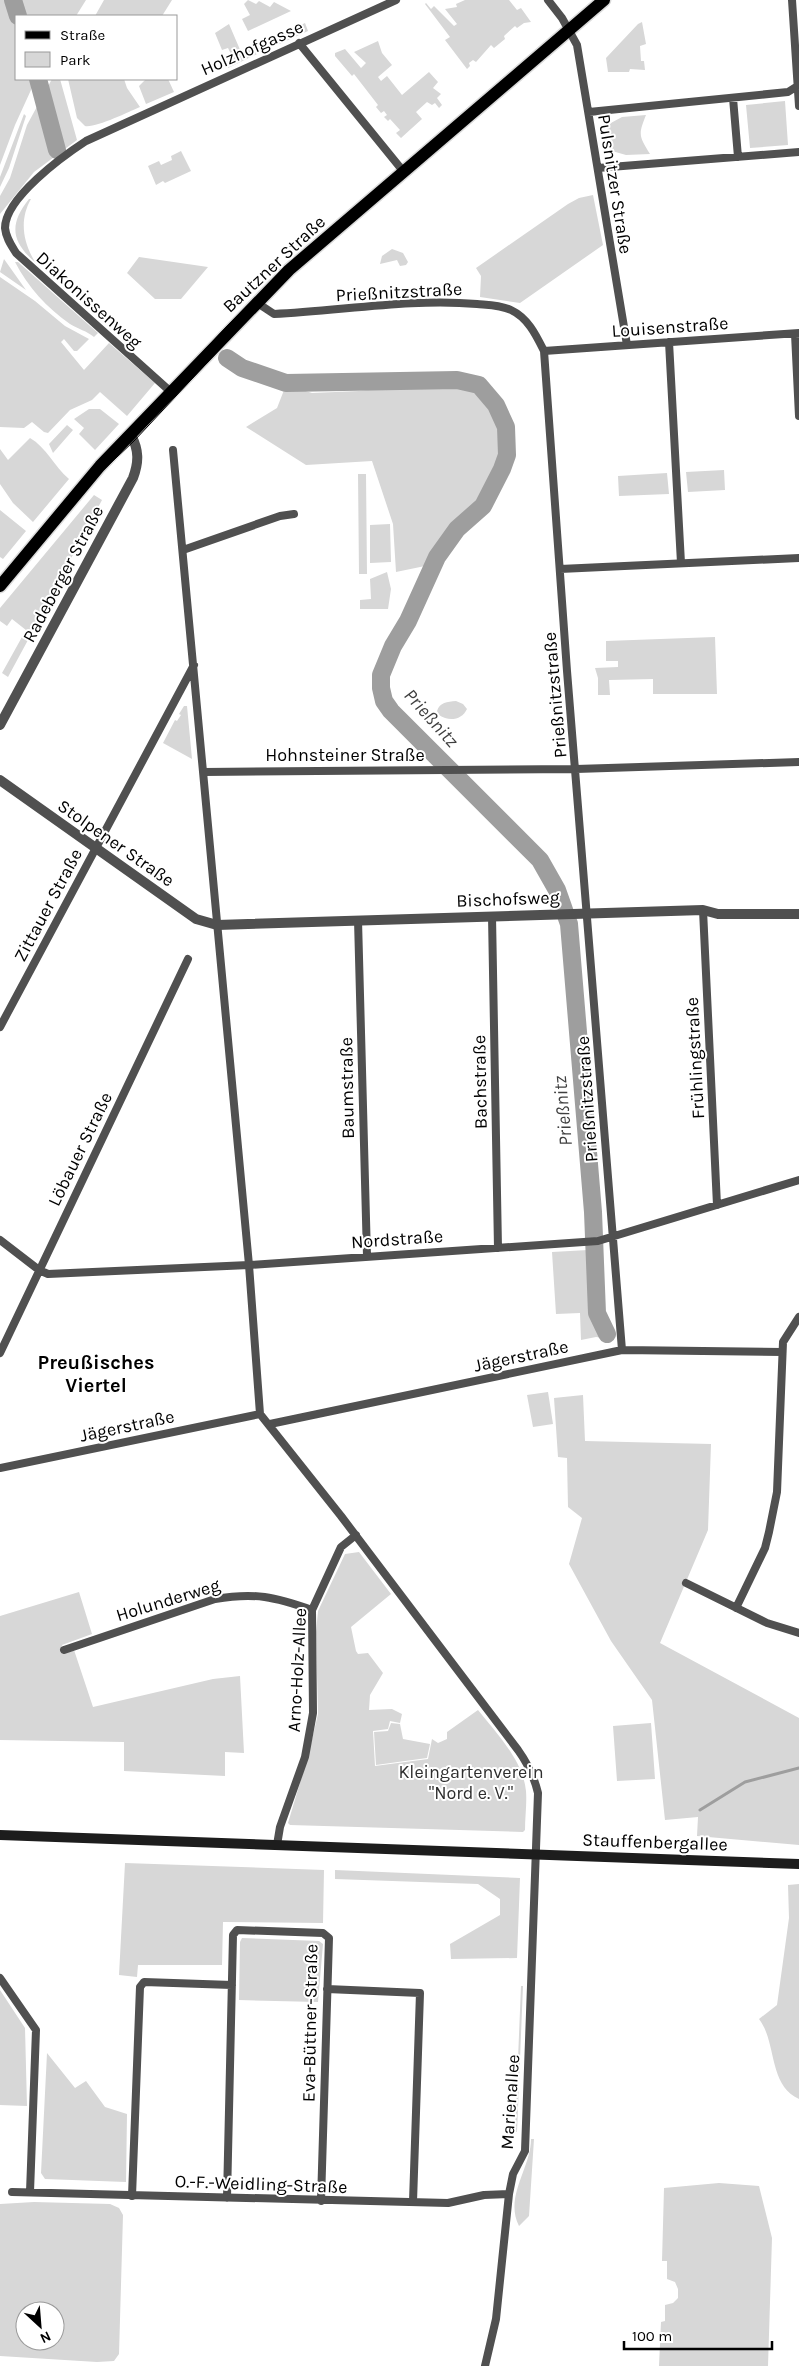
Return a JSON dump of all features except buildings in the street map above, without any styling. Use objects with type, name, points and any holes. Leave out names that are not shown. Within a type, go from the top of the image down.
[{"type":"main road","name":"Bautzner Straße","points":[[0,586],[80,488],[256,302],[300,259],[604,0]]},
{"type":"main road","name":"Stauffenbergallee","points":[[0,1835],[799,1864]]},
{"type":"street","name":"Holzhofgasse","points":[[6,219],[22,196],[53,164],[86,141],[396,0]]},
{"type":"street","name":"Pulsnitzer Straße","points":[[548,0],[577,45],[627,345]]},
{"type":"street","points":[[792,0],[799,106]]},
{"type":"street","points":[[299,43],[403,171]]},
{"type":"street","points":[[589,112],[788,92],[798,86]]},
{"type":"street","points":[[733,98],[738,157]]},
{"type":"street","points":[[598,168],[799,152]]},
{"type":"street","name":"Diakonissenweg","points":[[6,219],[6,236],[24,262],[171,392]]},
{"type":"street","name":"Prießnitzstraße","points":[[256,302],[274,314],[449,302],[494,306],[510,309],[520,315],[529,324],[544,351],[622,1350]]},
{"type":"street","points":[[797,333],[799,416]]},
{"type":"street","name":"Louisenstraße","points":[[544,351],[797,333]]},
{"type":"street","points":[[669,342],[681,563]]},
{"type":"street","name":"Radeberger Straße","points":[[0,725],[133,478],[138,458],[137,446],[131,435]]},
{"type":"street","points":[[173,450],[204,772],[260,1414]]},
{"type":"street","points":[[183,550],[280,516],[294,514]]},
{"type":"street","points":[[560,569],[799,558]]},
{"type":"street","name":"Zittauer Straße","points":[[0,1027],[194,665]]},
{"type":"street","name":"Hohnsteiner Straße","points":[[204,772],[576,769],[799,762]]},
{"type":"street","name":"Stolpener Straße","points":[[0,780],[196,919],[217,925]]},
{"type":"street","name":"Bischofsweg","points":[[217,925],[703,910],[718,914],[799,914]]},
{"type":"street","name":"Frühlingstraße","points":[[703,910],[718,1205]]},
{"type":"street","name":"Bachstraße","points":[[492,916],[498,1248]]},
{"type":"street","name":"Baumstraße","points":[[358,920],[367,1256]]},
{"type":"street","name":"Löbauer Straße","points":[[0,1353],[188,959]]},
{"type":"street","name":"Nordstraße","points":[[0,1240],[39,1270],[48,1274],[248,1265],[594,1241],[799,1180]]},
{"type":"street","points":[[736,1608],[764,1548],[777,1492],[783,1342],[799,1317]]},
{"type":"street","name":"Jägerstraße","points":[[270,1424],[622,1350],[782,1352]]},
{"type":"street","name":"Jägerstraße","points":[[0,1468],[260,1414]]},
{"type":"street","name":"Marienallee","points":[[260,1414],[270,1424],[356,1535],[528,1764],[535,1779],[538,1793],[525,2151],[513,2174],[509,2194],[496,2319],[485,2366]]},
{"type":"street","name":"Arno-Holz-Allee","points":[[277,1845],[280,1827],[305,1757],[313,1713],[312,1610],[340,1547],[356,1535]]},
{"type":"street","points":[[686,1583],[767,1623],[799,1633]]},
{"type":"street","name":"Holunderweg","points":[[64,1650],[215,1599],[236,1595],[256,1594],[277,1598],[312,1610]]},
{"type":"street","name":"Eva-Büttner-Straße","points":[[226,2198],[233,1935],[237,1930],[323,1933],[328,1938],[321,2201]]},
{"type":"street","points":[[0,1978],[36,2030],[30,2192]]},
{"type":"street","points":[[132,2196],[140,1987],[144,1982],[232,1985]]},
{"type":"street","points":[[327,1989],[420,1993],[413,2202]]},
{"type":"street","name":"O.-F.-Weidling-Straße","points":[[12,2192],[448,2204],[484,2195],[509,2194]]},
{"type":"green space","points":[[0,0],[86,0],[77,15],[15,15],[15,80],[36,80],[15,125],[0,165]]},
{"type":"green space","points":[[104,0],[172,0],[163,15],[96,15]]},
{"type":"green space","points":[[248,0],[256,4],[259,1],[270,7],[274,2],[291,11],[248,31],[242,19],[250,15],[244,4]]},
{"type":"green space","points":[[465,0],[509,0],[517,10],[521,8],[531,22],[524,23],[517,28],[515,26],[504,36],[505,39],[494,48],[491,45],[476,62],[473,60],[469,63],[470,66],[467,69],[445,40],[450,37],[425,4],[431,9],[434,6],[454,26],[457,24],[445,9],[457,7],[456,4]]},
{"type":"green space","points":[[642,22],[646,44],[640,46],[641,61],[644,61],[645,70],[630,69],[629,72],[608,72],[606,58]]},
{"type":"green space","points":[[305,23],[308,31],[277,45],[274,38]]},
{"type":"green space","points":[[229,24],[241,52],[271,39],[274,46],[228,68],[227,62],[233,58],[228,48],[222,50],[215,33]]},
{"type":"green space","points":[[378,41],[382,53],[392,65],[378,77],[381,81],[387,76],[402,95],[429,72],[438,82],[433,88],[441,94],[437,98],[442,105],[439,108],[435,103],[432,105],[427,102],[416,112],[422,119],[401,138],[396,133],[400,130],[390,119],[388,121],[384,117],[387,115],[384,111],[381,113],[376,107],[378,105],[354,74],[352,76],[335,56],[335,53],[345,49],[361,68],[366,63],[354,52]]},
{"type":"green space","points":[[51,80],[60,80],[77,140],[34,172],[0,214],[0,196],[10,178],[27,125]]},
{"type":"green space","points":[[68,80],[124,80],[127,88],[140,107],[90,126],[85,126],[77,118]]},
{"type":"green space","points":[[145,80],[168,80],[174,92],[146,104],[139,86]]},
{"type":"green space","points":[[785,101],[788,145],[750,148],[746,105]]},
{"type":"green space","points":[[24,114],[26,116],[9,168],[0,187],[0,177]]},
{"type":"green space","points":[[646,115],[641,135],[650,154],[626,155],[612,151],[605,138],[609,124],[622,117]]},
{"type":"green space","points":[[181,151],[191,171],[156,185],[148,166],[159,161],[161,165],[172,160],[171,156]]},
{"type":"green space","points":[[593,195],[603,245],[520,303],[480,297],[481,276],[476,268],[568,204],[579,198]]},
{"type":"green space","points":[[29,199],[31,199],[25,215],[24,231],[25,239],[35,262],[21,247],[17,240],[16,232],[18,217]]},
{"type":"green space","points":[[392,249],[403,253],[408,262],[406,265],[400,266],[397,260],[380,264],[382,256]]},
{"type":"green space","points":[[139,257],[208,267],[181,299],[155,299],[127,273]]},
{"type":"green space","points":[[4,259],[26,290],[0,272]]},
{"type":"green space","points":[[15,262],[18,262],[98,333],[94,337],[70,324],[54,311],[32,288]]},
{"type":"green space","points":[[0,277],[35,301],[65,326],[89,339],[77,351],[74,351],[64,339],[61,342],[84,370],[109,343],[155,383],[127,416],[100,392],[92,400],[70,410],[48,433],[32,422],[24,428],[0,427]]},
{"type":"green space","points":[[460,382],[481,389],[495,408],[504,428],[504,449],[491,483],[479,506],[456,526],[425,566],[396,572],[393,524],[372,461],[306,465],[246,427],[277,408],[286,385],[312,393],[359,391],[423,383]]},
{"type":"green space","points":[[89,409],[100,409],[119,424],[95,450],[79,434],[84,428],[74,419]]},
{"type":"green space","points":[[67,425],[73,430],[53,453],[49,444]]},
{"type":"green space","points":[[30,438],[41,446],[69,479],[33,522],[13,503],[0,484],[0,449],[8,460]]},
{"type":"green space","points":[[724,470],[725,490],[688,492],[686,472]]},
{"type":"green space","points":[[667,473],[669,494],[619,496],[618,476]]},
{"type":"green space","points":[[358,474],[366,474],[367,574],[359,574]]},
{"type":"green space","points":[[94,495],[102,500],[31,634],[12,619],[7,626],[0,621],[0,608]]},
{"type":"green space","points":[[0,510],[26,531],[3,559],[0,557]]},
{"type":"green space","points":[[390,524],[391,562],[370,563],[370,525]]},
{"type":"green space","points":[[387,572],[391,589],[388,609],[360,609],[360,600],[371,599],[370,579]]},
{"type":"green space","points":[[22,637],[28,640],[8,677],[2,673]]},
{"type":"green space","points":[[715,637],[717,694],[653,694],[653,679],[609,680],[610,695],[598,695],[598,678],[595,668],[618,667],[618,661],[606,661],[606,641]]},
{"type":"green space","points":[[456,701],[463,704],[467,709],[462,716],[455,719],[447,719],[439,715],[437,711],[442,704]]},
{"type":"green space","points":[[184,706],[187,706],[192,759],[163,743],[175,720],[177,721],[181,715],[179,714]]},
{"type":"green space","points":[[588,1250],[592,1315],[605,1336],[604,1338],[596,1337],[581,1340],[580,1313],[556,1314],[552,1252]]},
{"type":"green space","points":[[548,1392],[553,1424],[533,1427],[527,1395]]},
{"type":"green space","points":[[583,1395],[585,1441],[711,1444],[708,1530],[660,1643],[799,1718],[799,1845],[697,1836],[698,1817],[665,1820],[652,1700],[611,1641],[569,1564],[582,1518],[568,1507],[567,1458],[558,1457],[554,1398]]},
{"type":"green space","name":"Kleingartenverein \"Nord e. V.\"","points":[[359,1552],[391,1594],[351,1627],[358,1654],[368,1653],[383,1673],[370,1695],[369,1710],[392,1709],[402,1714],[400,1723],[390,1721],[388,1729],[373,1731],[375,1766],[428,1759],[432,1739],[438,1743],[447,1739],[447,1732],[478,1710],[508,1748],[520,1768],[526,1791],[525,1830],[523,1832],[290,1825],[288,1823],[308,1756],[318,1714],[316,1632],[318,1611],[345,1554]]},
{"type":"green space","points":[[79,1592],[92,1634],[62,1645],[65,1653],[74,1650],[93,1707],[213,1679],[240,1676],[244,1753],[225,1752],[225,1776],[124,1771],[124,1742],[0,1740],[0,1616]]},
{"type":"green space","points":[[391,1723],[400,1724],[403,1739],[430,1744],[427,1758],[376,1765],[374,1732],[388,1731]]},
{"type":"green space","points":[[651,1723],[655,1779],[617,1781],[613,1726]]},
{"type":"green space","points":[[125,1863],[324,1870],[323,1923],[223,1922],[222,1965],[138,1965],[137,1977],[119,1975]]},
{"type":"green space","points":[[335,1870],[520,1878],[517,1958],[451,1959],[450,1944],[500,1915],[500,1899],[478,1884],[335,1879]]},
{"type":"green space","points":[[799,1884],[799,2099],[789,2092],[777,2074],[765,2028],[759,2019],[777,2005],[789,1918],[788,1885]]},
{"type":"green space","points":[[242,1938],[319,1941],[323,1944],[318,2002],[239,2000],[240,1942]]},
{"type":"green space","points":[[521,1986],[523,1986],[517,2132],[515,2132]]},
{"type":"green space","points":[[0,1990],[25,2028],[27,2106],[0,2105]]},
{"type":"green space","points":[[47,2053],[75,2088],[86,2081],[105,2107],[127,2114],[126,2182],[45,2179],[41,2173]]},
{"type":"green space","points":[[531,2139],[534,2139],[529,2216],[519,2226],[515,2215],[516,2193],[527,2161]]},
{"type":"green space","points":[[719,2183],[759,2186],[772,2238],[768,2366],[659,2366],[661,2322],[665,2321],[665,2305],[673,2303],[678,2298],[678,2289],[675,2282],[667,2279],[667,2261],[662,2261],[664,2188]]},
{"type":"green space","points":[[34,2202],[110,2204],[119,2208],[123,2215],[119,2354],[114,2361],[97,2362],[0,2356],[0,2204]]},
{"type":"waterway","name":"Prießnitz","points":[[13,0],[18,15]]},
{"type":"waterway","name":"Prießnitz","points":[[38,80],[57,150]]},
{"type":"waterway","name":"Prießnitz","points":[[227,358],[242,368],[286,383],[457,380],[479,385],[496,405],[506,427],[507,455],[502,469],[483,506],[457,529],[437,557],[408,621],[393,646],[381,675],[381,688],[384,701],[391,711],[540,860],[557,890],[569,924],[593,1212],[597,1313],[607,1334]]},
{"type":"waterway","points":[[700,1810],[745,1782],[799,1768]]},
{"type":"tram line","points":[[0,590],[85,487],[134,441],[302,261],[607,0]]},
{"type":"tram line","points":[[91,472],[228,325],[274,280]]},
{"type":"district","name":"Preußisches Viertel","points":[[96,1374]]}]
